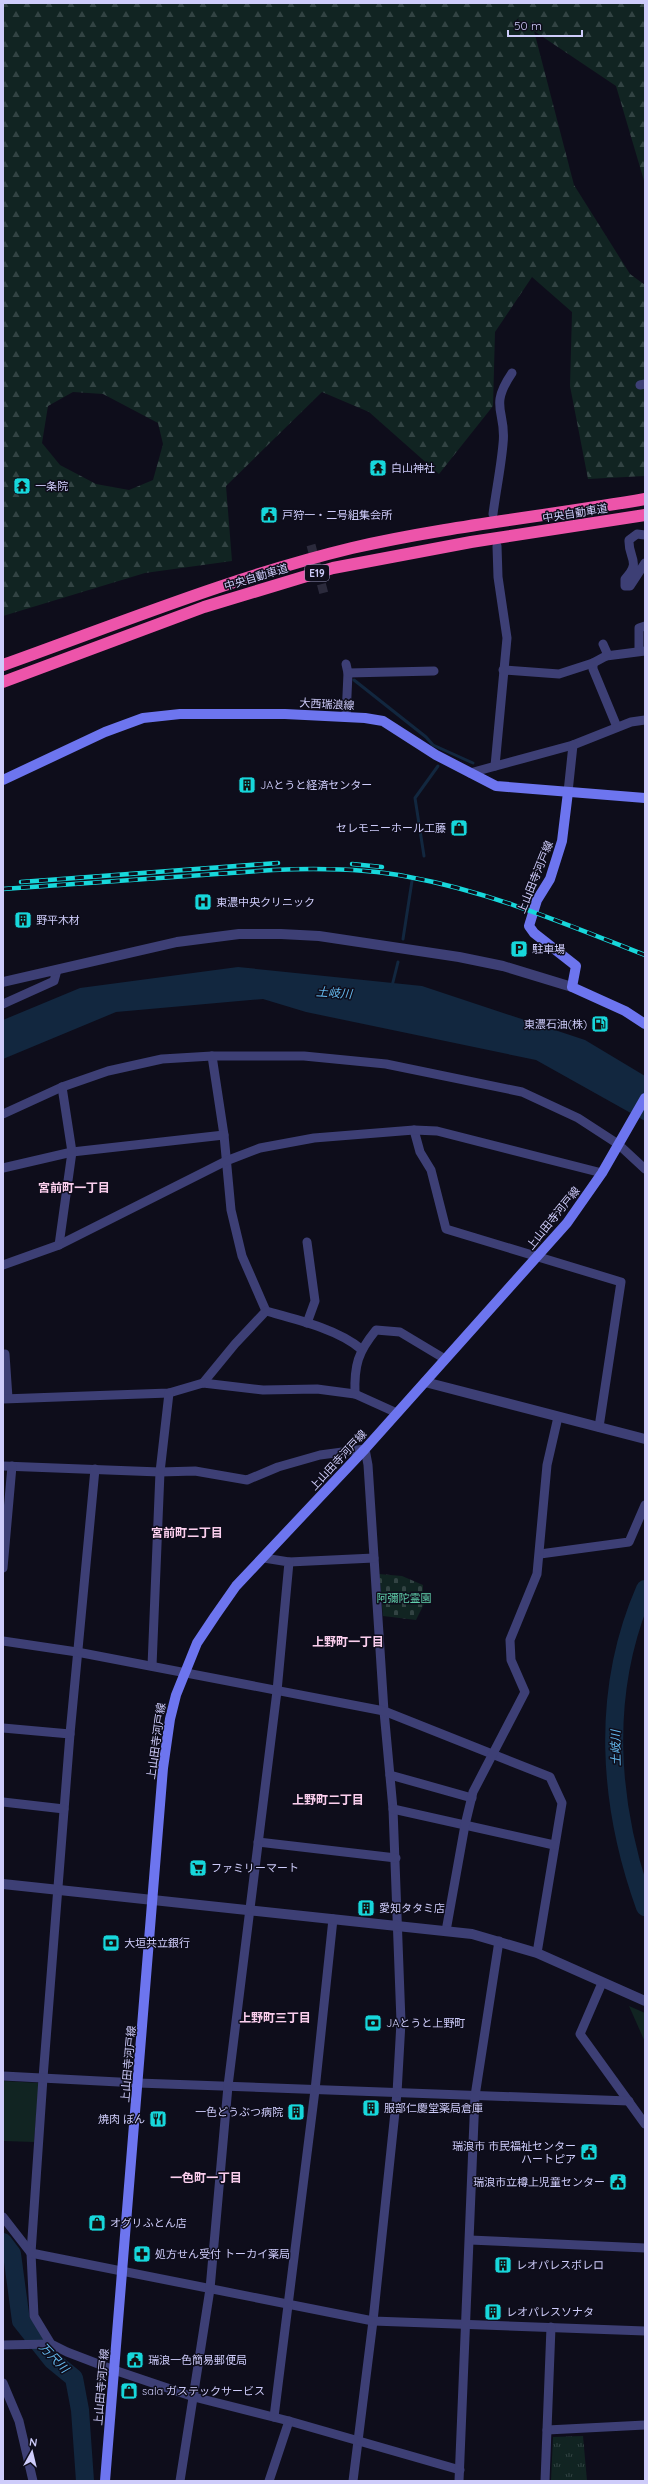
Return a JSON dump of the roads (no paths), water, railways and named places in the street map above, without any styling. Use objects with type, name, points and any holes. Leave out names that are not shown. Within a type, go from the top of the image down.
[{"type":"highway","name":"中央自動車道","points":[[3,665],[162,606],[293,564],[344,550],[409,537],[645,499]]},
{"type":"highway","name":"中央自動車道","points":[[3,682],[204,607],[333,568],[463,543],[645,515]]},
{"type":"main road","name":"大西瑞浪線","points":[[3,780],[105,732],[143,718],[180,714],[346,716],[383,721],[436,755],[487,783],[504,788],[645,798]]},
{"type":"main road","name":"上山田寺河戸線","points":[[568,792],[562,841],[550,879],[537,900],[529,926],[534,933],[576,966],[572,986]]},
{"type":"main road","points":[[572,986],[625,1011],[645,1024]]},
{"type":"main road","name":"上山田寺河戸線","points":[[105,2481],[154,1900],[163,1768],[170,1719],[184,1673],[197,1643],[236,1586],[365,1449],[567,1223],[602,1173],[645,1098]]},
{"type":"street","points":[[493,514],[504,443],[500,415],[500,393],[512,373]]},
{"type":"street","points":[[645,536],[637,534],[629,540],[635,562],[631,572],[625,579],[625,586],[630,586],[634,583],[645,563]]},
{"type":"street","points":[[495,766],[507,628],[498,577],[497,546]]},
{"type":"street","points":[[503,670],[559,674],[593,663],[606,656],[642,650],[637,632],[639,628],[645,626]]},
{"type":"street","points":[[604,644],[607,653],[606,656]]},
{"type":"street","points":[[593,663],[593,669],[617,727]]},
{"type":"street","points":[[346,716],[347,669],[434,671]]},
{"type":"street","points":[[470,773],[573,745],[617,727],[645,720]]},
{"type":"street","points":[[568,792],[573,745]]},
{"type":"street","points":[[3,982],[177,942],[239,934],[280,934],[319,936],[459,957],[503,966],[572,986]]},
{"type":"street","points":[[3,1004],[54,981],[56,970]]},
{"type":"street","points":[[212,1056],[224,1134],[231,1210],[242,1256],[266,1311]]},
{"type":"street","points":[[3,1114],[62,1087],[108,1071],[162,1059],[212,1056],[304,1056],[386,1064],[522,1092],[578,1118],[619,1142],[645,1169]]},
{"type":"street","points":[[59,1245],[72,1152],[62,1087]]},
{"type":"street","points":[[414,1130],[420,1152],[430,1170],[446,1229],[536,1258],[621,1282],[599,1427]]},
{"type":"street","points":[[3,1265],[59,1245],[226,1161],[260,1148],[314,1138],[414,1130],[443,1133],[602,1173]]},
{"type":"street","points":[[3,1168],[72,1152],[224,1134]]},
{"type":"street","points":[[307,1242],[315,1301],[307,1323]]},
{"type":"street","points":[[266,1311],[307,1323],[354,1342],[361,1349]]},
{"type":"street","points":[[203,1383],[235,1344],[266,1311]]},
{"type":"street","points":[[355,1394],[354,1378],[361,1349],[376,1330],[400,1332],[445,1359]]},
{"type":"street","points":[[5,1354],[6,1399],[169,1393],[203,1383],[263,1390],[317,1389],[355,1394],[396,1414]]},
{"type":"street","points":[[425,1382],[645,1439]]},
{"type":"street","points":[[152,1666],[160,1472],[169,1393]]},
{"type":"street","points":[[446,1931],[465,1825],[472,1798],[492,1754],[525,1692],[511,1660],[510,1640],[537,1574],[540,1554],[539,1539],[547,1465],[558,1416]]},
{"type":"street","points":[[3,1568],[8,1466],[95,1468],[160,1472],[195,1471],[247,1480],[278,1467],[320,1454],[365,1449],[368,1465],[384,1711],[393,1809],[399,1928],[401,2022],[397,2093],[373,2321],[353,2481]]},
{"type":"street","points":[[51,2344],[34,2316],[31,2253],[57,1890],[77,1652],[95,1468]]},
{"type":"street","points":[[540,1554],[628,1542],[645,1505]]},
{"type":"street","points":[[264,1558],[289,1562],[374,1558]]},
{"type":"street","points":[[180,2481],[210,2289],[228,2086],[276,1691],[289,1562]]},
{"type":"street","points":[[3,1641],[77,1652],[384,1711],[550,1777],[562,1802],[537,1953]]},
{"type":"street","points":[[3,1728],[70,1734]]},
{"type":"street","points":[[390,1776],[472,1798]]},
{"type":"street","points":[[3,1802],[64,1808]]},
{"type":"street","points":[[393,1809],[554,1845]]},
{"type":"street","points":[[258,1842],[396,1858]]},
{"type":"street","points":[[3,1884],[333,1919],[399,1928],[472,1934],[537,1953],[645,2001]]},
{"type":"street","points":[[274,2417],[315,2090],[333,1919]]},
{"type":"street","points":[[459,2481],[475,2096],[499,1941]]},
{"type":"street","points":[[602,1983],[580,2034],[645,2124]]},
{"type":"street","points":[[3,2076],[138,2083],[629,2101]]},
{"type":"street","points":[[3,2217],[31,2253],[122,2273],[373,2321],[645,2330]]},
{"type":"street","points":[[470,2240],[645,2248]]},
{"type":"street","points":[[545,2481],[551,2327]]},
{"type":"street","points":[[3,2344],[51,2344],[67,2352],[114,2370],[194,2397],[359,2440],[460,2470]]},
{"type":"street","points":[[3,2383],[19,2421],[33,2481]]},
{"type":"street","points":[[269,2481],[289,2421]]},
{"type":"street","points":[[547,2430],[645,2425]]},
{"type":"water","points":[[238,967],[422,986],[585,1040],[645,1076],[645,1121],[536,1060],[306,1012],[263,999],[116,1012],[3,1059],[3,1020],[80,988]]},
{"type":"waterway","points":[[354,680],[426,737],[433,745],[473,763]]},
{"type":"waterway","points":[[424,856],[415,798],[438,766]]},
{"type":"waterway","points":[[403,939],[412,881]]},
{"type":"waterway","points":[[392,986],[398,962]]},
{"type":"waterway","name":"土岐川","points":[[645,1589],[631,1628],[621,1668],[615,1708],[614,1748],[617,1788],[623,1828],[645,1907]]},
{"type":"waterway","name":"万尺川","points":[[3,2242],[12,2254],[21,2321],[52,2360],[74,2378],[80,2410],[85,2481]]},
{"type":"tunnel","points":[[311,545],[324,594]]},
{"type":"railway","points":[[21,882],[278,863]]},
{"type":"railway","points":[[352,864],[382,867]]},
{"type":"railway","points":[[3,889],[273,870],[358,870],[409,877],[470,891],[529,910],[645,955]]},
{"type":"place","name":"白山神社","points":[[378,468]]},
{"type":"place","name":"一条院","points":[[22,486]]},
{"type":"place","name":"戸狩一・二号組集会所","points":[[269,515]]},
{"type":"place","name":"JAとうと経済センター","points":[[247,785]]},
{"type":"place","name":"セレモニーホール工藤","points":[[459,828]]},
{"type":"place","name":"東濃中央クリニック","points":[[203,902]]},
{"type":"place","name":"野平木材","points":[[23,920]]},
{"type":"place","name":"駐車場","points":[[519,949]]},
{"type":"place","name":"東濃石油(株)","points":[[600,1024]]},
{"type":"place","name":"ファミリーマート","points":[[198,1868]]},
{"type":"place","name":"愛知タタミ店","points":[[366,1908]]},
{"type":"place","name":"大垣共立銀行","points":[[111,1943]]},
{"type":"place","name":"JAとうと上野町","points":[[373,2023]]},
{"type":"place","name":"服部仁慶堂薬局倉庫","points":[[371,2108]]},
{"type":"place","name":"一色どうぶつ病院","points":[[296,2112]]},
{"type":"place","name":"焼肉 ぼん","points":[[158,2119]]},
{"type":"place","name":"瑞浪市 市民福祉センター ハートピア","points":[[589,2152]]},
{"type":"place","name":"瑞浪市立樽上児童センター","points":[[618,2182]]},
{"type":"place","name":"オグリふとん店","points":[[97,2223]]},
{"type":"place","name":"処方せん受付 トーカイ薬局","points":[[142,2254]]},
{"type":"place","name":"レオパレスボレロ","points":[[503,2265]]},
{"type":"place","name":"レオパレスソナタ","points":[[493,2312]]},
{"type":"place","name":"瑞浪一色簡易郵便局","points":[[135,2360]]},
{"type":"place","name":"sala ガステックサービス","points":[[129,2391]]},
{"type":"district","name":"宮前町一丁目","points":[[74,1188]]},
{"type":"district","name":"宮前町二丁目","points":[[187,1533]]},
{"type":"district","name":"上野町一丁目","points":[[348,1642]]},
{"type":"district","name":"上野町二丁目","points":[[328,1800]]},
{"type":"district","name":"上野町三丁目","points":[[275,2018]]},
{"type":"district","name":"一色町一丁目","points":[[206,2178]]},
{"type":"park label","name":"阿彌陀霊園","points":[[404,1598]]}]
